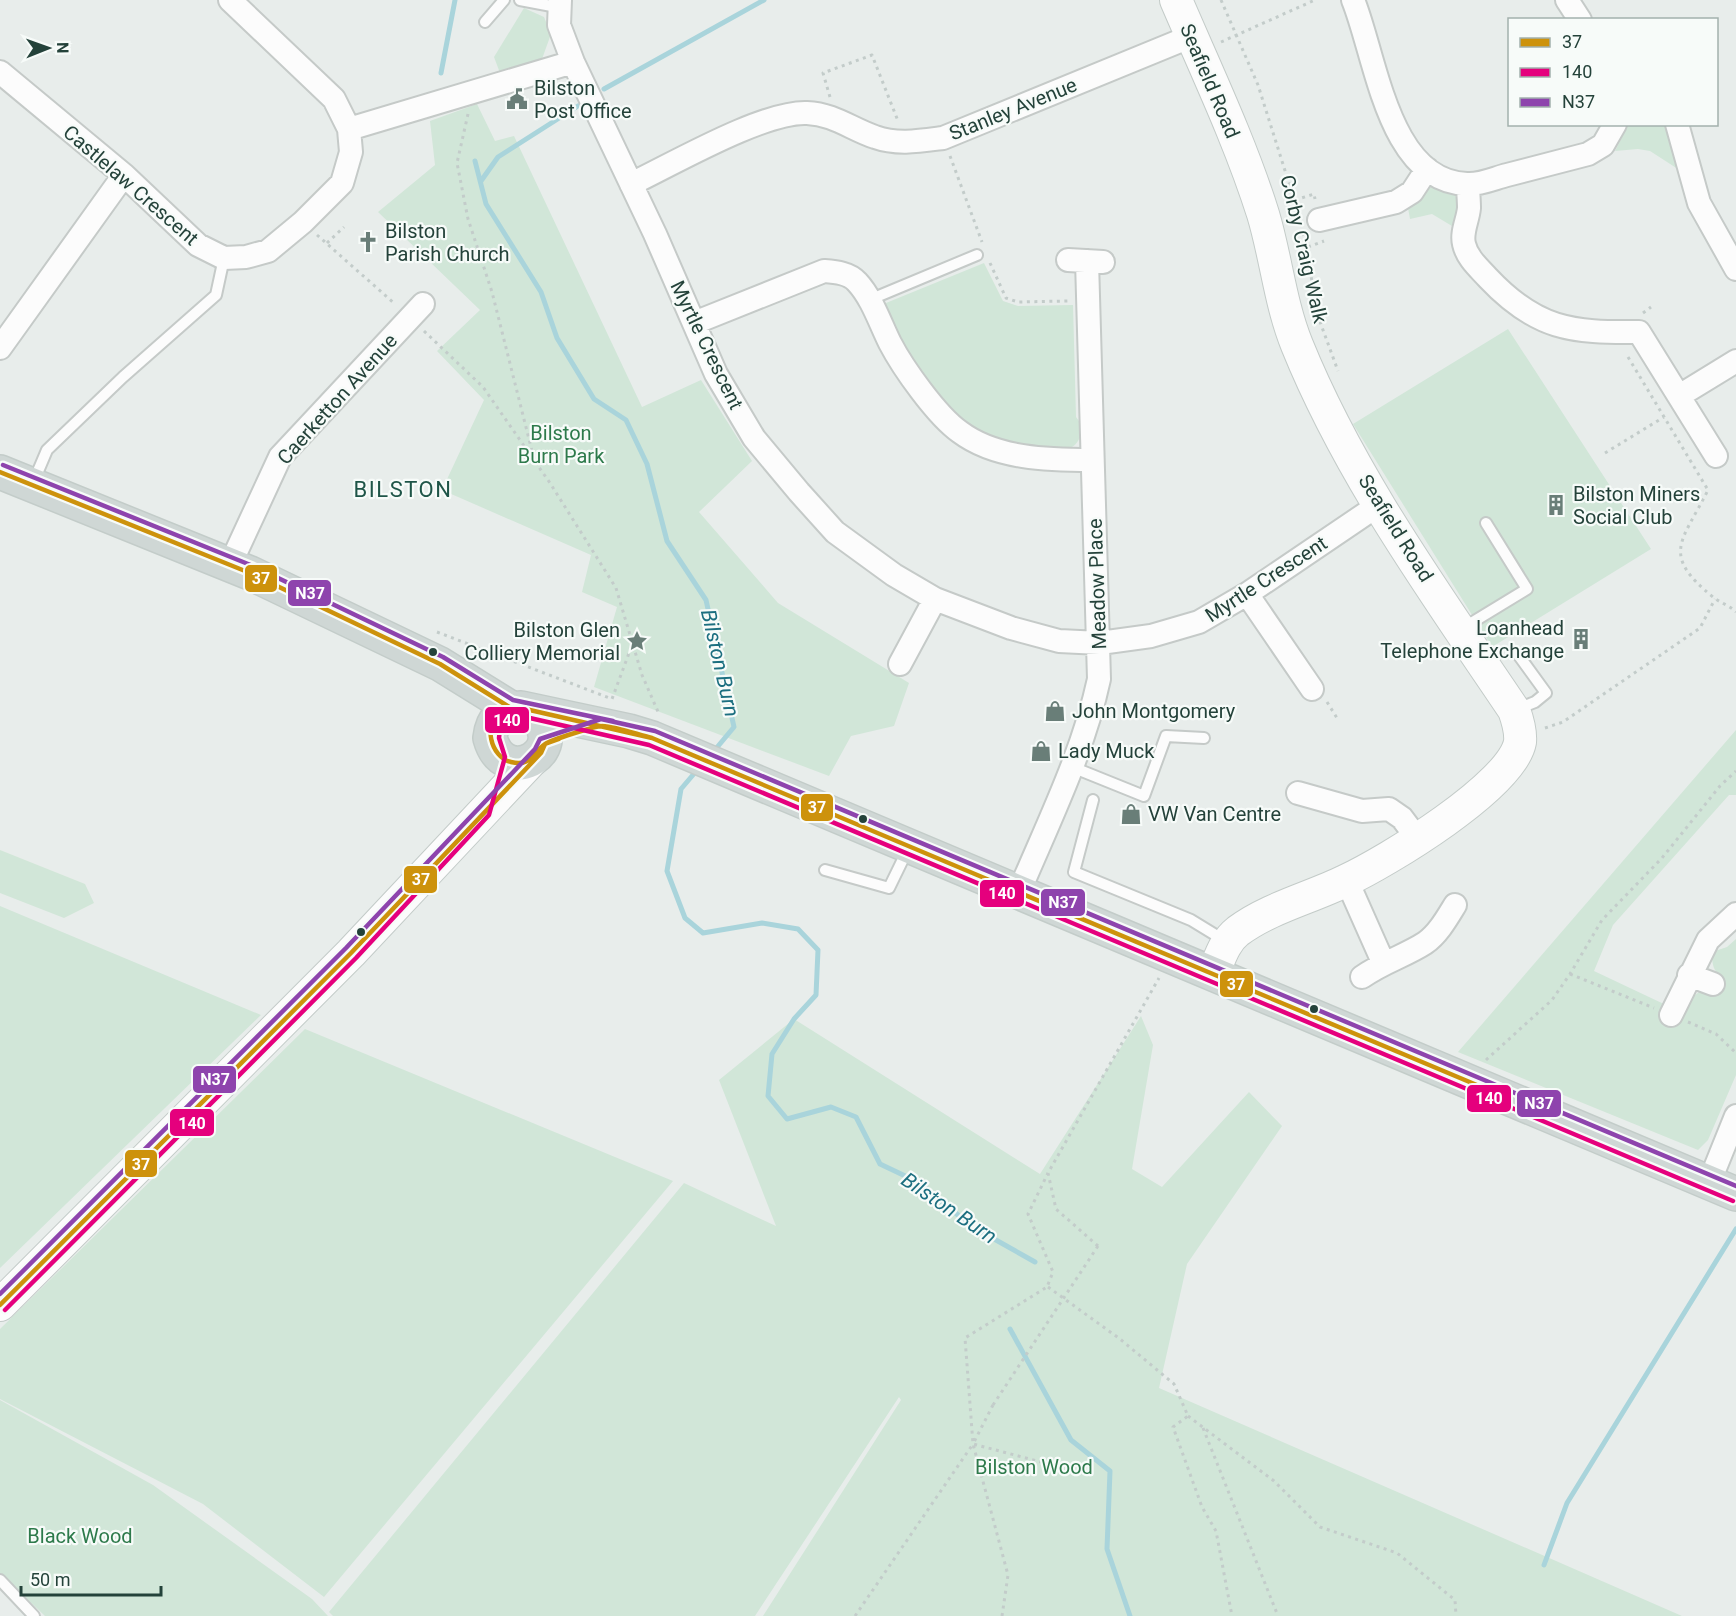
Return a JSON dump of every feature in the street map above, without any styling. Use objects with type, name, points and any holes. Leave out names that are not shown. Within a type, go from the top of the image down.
[{"type":"main road","points":[[0,472],[230,565],[440,664],[460,678],[508,726],[509,762],[522,764],[607,712]]},
{"type":"main road","points":[[508,726],[607,712],[629,731],[1172,956],[1722,1189]]},
{"type":"main road","points":[[508,726],[541,719],[546,731],[539,752]]},
{"type":"street","points":[[224,258],[246,257],[268,251],[303,222],[342,183],[351,152],[349,129],[334,99],[230,0]]},
{"type":"street","name":"Seafield Road","points":[[1176,0],[1263,214],[1284,306],[1297,344],[1329,416],[1380,504],[1517,719]]},
{"type":"street","points":[[1353,0],[1394,125],[1413,155],[1427,169],[1447,180],[1468,184],[1588,154],[1603,145],[1614,126]]},
{"type":"street","points":[[1567,0],[1579,18]]},
{"type":"street","name":"Myrtle Crescent","points":[[559,4],[559,25],[573,62],[631,184],[716,374],[754,438],[799,492],[835,532],[894,575],[935,599],[1021,631],[1059,641],[1100,643],[1151,636],[1199,622],[1247,594],[1380,504]]},
{"type":"street","name":"Stanley Avenue","points":[[631,184],[770,118],[806,113],[837,118],[876,137],[907,142],[943,138],[1195,44]]},
{"type":"street","points":[[349,129],[573,62]]},
{"type":"street","name":"Castlelaw Crescent","points":[[0,72],[124,175],[198,245],[224,258]]},
{"type":"street","points":[[1678,126],[1699,203],[1736,270]]},
{"type":"street","name":"Corby Craig Walk","points":[[1307,222],[1396,202],[1412,192],[1427,169]]},
{"type":"street","points":[[0,348],[124,175]]},
{"type":"street","points":[[1468,184],[1469,208],[1464,242],[1468,255],[1510,301],[1548,323],[1575,330],[1639,332],[1716,456]]},
{"type":"street","name":"Meadow Place","points":[[1019,892],[1072,767],[1100,679],[1086,261]]},
{"type":"street","points":[[694,323],[824,271],[842,273],[857,281],[891,345],[921,389],[960,433],[1005,453],[1050,460],[1092,460]]},
{"type":"street","name":"Caerketton Avenue","points":[[230,565],[280,457],[417,311]]},
{"type":"street","points":[[1679,396],[1736,361]]},
{"type":"street","points":[[1247,594],[1312,689]]},
{"type":"street","points":[[900,664],[935,599]]},
{"type":"street","points":[[1213,974],[1227,942],[1237,932],[1268,914],[1347,881],[1417,838],[1498,778],[1514,757],[1520,742],[1517,719]]},
{"type":"street","points":[[484,810],[508,726]]},
{"type":"street","points":[[0,1305],[351,953],[539,752]]},
{"type":"street","points":[[1298,794],[1362,811],[1389,809],[1402,818],[1417,838]]},
{"type":"street","points":[[1347,881],[1383,962]]},
{"type":"street","points":[[1362,977],[1383,962],[1426,942],[1442,925],[1455,905]]},
{"type":"street","points":[[1671,1015],[1708,940],[1736,914]]},
{"type":"street","points":[[1689,975],[1713,984]]},
{"type":"street","points":[[1722,1189],[1736,1116]]},
{"type":"lane","points":[[485,22],[504,0]]},
{"type":"lane","points":[[520,0],[559,4]]},
{"type":"lane","points":[[869,300],[983,253]]},
{"type":"lane","points":[[32,485],[47,450],[123,377],[216,295],[224,258]]},
{"type":"lane","points":[[1460,630],[1527,588],[1486,523]]},
{"type":"lane","points":[[1517,653],[1546,693],[1517,719]]},
{"type":"lane","points":[[1072,767],[1144,796],[1166,736],[1204,738]]},
{"type":"lane","points":[[1094,800],[1074,872],[1191,920],[1227,942]]},
{"type":"lane","points":[[825,870],[889,888],[909,847]]},
{"type":"lane","points":[[0,1580],[34,1616]]},
{"type":"path","name":"Corby Craig Walk","points":[[1221,0],[1258,85],[1307,222],[1319,319],[1341,378]]},
{"type":"path","points":[[1195,44],[1236,35],[1315,0]]},
{"type":"path","points":[[837,118],[823,73],[872,55],[907,142]]},
{"type":"path","points":[[473,92],[457,163],[468,219],[492,292],[535,461]]},
{"type":"path","points":[[943,138],[983,253],[1006,298],[1018,302],[1088,300]]},
{"type":"path","points":[[303,222],[417,311],[483,387],[535,461],[616,588],[642,675],[695,757]]},
{"type":"path","points":[[327,243],[344,227]]},
{"type":"path","points":[[1651,307],[1614,332],[1708,490],[1681,544],[1679,560],[1688,576],[1715,599],[1736,612]]},
{"type":"path","points":[[1605,453],[1664,417]]},
{"type":"path","points":[[1517,719],[1540,730],[1563,722],[1700,628],[1715,599]]},
{"type":"path","points":[[607,712],[632,643]]},
{"type":"path","points":[[1460,1079],[1493,1055],[1551,1000],[1570,974],[1602,920],[1662,858],[1720,786],[1736,771]]},
{"type":"path","points":[[1002,1616],[1008,1575],[973,1444],[964,1338],[1047,1287],[1053,1272],[1028,1214],[1048,1173],[1172,956]]},
{"type":"path","points":[[855,1616],[973,1444],[993,1405],[1098,1246],[1056,1209],[1048,1173]]},
{"type":"path","points":[[1047,1287],[1120,1339],[1174,1384],[1188,1416],[1274,1481],[1320,1527],[1397,1553],[1455,1600],[1456,1616]]},
{"type":"path","points":[[1188,1416],[1173,1427],[1202,1507],[1216,1531],[1232,1616]]},
{"type":"path","points":[[1202,1427],[1278,1616]]},
{"type":"path","points":[[973,1444],[1041,1462]]},
{"type":"green space","points":[[524,8],[544,17],[551,34],[542,59],[500,73],[494,57]]},
{"type":"green space","name":"Bilston Burn Park","points":[[477,104],[495,141],[514,136],[642,407],[701,380],[752,461],[699,512],[778,603],[909,683],[894,726],[851,736],[829,776],[594,687],[617,607],[582,592],[591,555],[442,490],[484,400],[437,351],[480,310],[378,212],[435,165],[430,121]]},
{"type":"green space","points":[[1628,126],[1667,126],[1681,171],[1650,151],[1638,149],[1615,151]]},
{"type":"green space","points":[[1435,185],[1451,191],[1458,200],[1457,229],[1432,214],[1410,219],[1408,208]]},
{"type":"green space","points":[[984,263],[1003,301],[1018,306],[1073,305],[1076,417],[1082,425],[1076,444],[1069,449],[1058,452],[1046,451],[998,440],[975,429],[956,415],[925,379],[885,313],[886,303]]},
{"type":"green space","points":[[1508,329],[1651,549],[1492,647],[1353,424]]},
{"type":"green space","points":[[1736,730],[1736,795],[1729,795],[1613,925],[1594,971],[1685,1014],[1689,1000],[1699,992],[1719,994],[1724,978],[1714,968],[1712,952],[1727,947],[1736,939],[1736,1075],[1708,1140],[1698,1150],[1458,1052]]},
{"type":"green space","points":[[0,850],[85,884],[94,903],[64,918],[0,893]]},
{"type":"green space","points":[[0,906],[261,1015],[0,1268]]},
{"type":"green space","name":"Bilston Wood","points":[[1141,1016],[1153,1045],[1132,1169],[1162,1187],[1249,1092],[1282,1126],[1187,1264],[1159,1388],[1682,1616],[763,1616],[901,1400],[899,1397],[755,1616],[333,1616],[329,1612],[684,1183],[776,1226],[719,1080],[794,1019],[1040,1174]]},
{"type":"green space","points":[[305,1029],[673,1181],[324,1597],[203,1504],[0,1399],[0,1329]]},
{"type":"green space","name":"Black Wood","points":[[0,1400],[153,1485],[312,1599],[328,1616],[45,1616],[0,1573]]},
{"type":"waterway","points":[[441,73],[455,0]]},
{"type":"waterway","points":[[604,89],[764,0]]},
{"type":"waterway","points":[[481,181],[498,157],[578,106]]},
{"type":"waterway","name":"Bilston Burn","points":[[475,161],[486,204],[541,292],[557,338],[594,399],[626,420],[647,464],[667,541],[706,600],[734,727],[714,751]]},
{"type":"waterway","name":"Bilston Burn","points":[[698,769],[681,789],[667,871],[685,918],[703,933],[762,923],[798,929],[818,950],[816,995],[794,1019],[772,1054],[768,1096],[787,1119],[831,1107],[856,1117],[880,1164],[920,1183],[971,1226],[1035,1262]]},
{"type":"waterway","points":[[1544,1565],[1567,1503],[1736,1229]]},
{"type":"waterway","name":"Bilston Burn","points":[[1010,1329],[1071,1440],[1110,1471],[1107,1549],[1130,1616]]},
{"type":"transit line","name":"N37","points":[[3,465],[253,566],[443,657],[513,700],[613,721]]},
{"type":"transit line","name":"37","points":[[0,472],[250,573],[440,664],[511,708]]},
{"type":"transit line","name":"37","points":[[521,708],[505,711],[492,723],[491,739],[494,747],[498,754],[511,762],[523,763],[549,742],[573,734],[598,727],[602,726],[652,738],[521,708]]},
{"type":"transit line","name":"140","points":[[5,1310],[356,958],[489,815],[505,757],[499,738],[500,727],[508,719],[521,716],[649,745],[1733,1201]]},
{"type":"transit line","name":"N37","points":[[0,1294],[346,948],[535,749],[540,739],[601,719],[655,731],[1736,1186]]},
{"type":"transit line","name":"37","points":[[652,738],[982,877]]},
{"type":"transit line","name":"37","points":[[652,738],[982,877]]},
{"type":"transit line","name":"37","points":[[0,1305],[351,953],[541,753],[545,744],[559,739]]},
{"type":"transit line","name":"37","points":[[982,877],[1491,1091]]},
{"type":"transit line","name":"37","points":[[982,877],[1491,1091]]},
{"type":"place","name":"Bilston Post Office","points":[[517,99]]},
{"type":"place","name":"Bilston Parish Church","points":[[368,242]]},
{"type":"place","name":"Bilston Miners Social Club","points":[[1556,505]]},
{"type":"place","name":"Loanhead Telephone Exchange","points":[[1581,639]]},
{"type":"place","name":"Bilston Glen Colliery Memorial","points":[[637,641]]},
{"type":"place","name":"John Montgomery","points":[[1055,711]]},
{"type":"place","name":"Lady Muck","points":[[1041,751]]},
{"type":"place","name":"VW Van Centre","points":[[1131,814]]},
{"type":"district","name":"BILSTON","points":[[403,489]]}]
